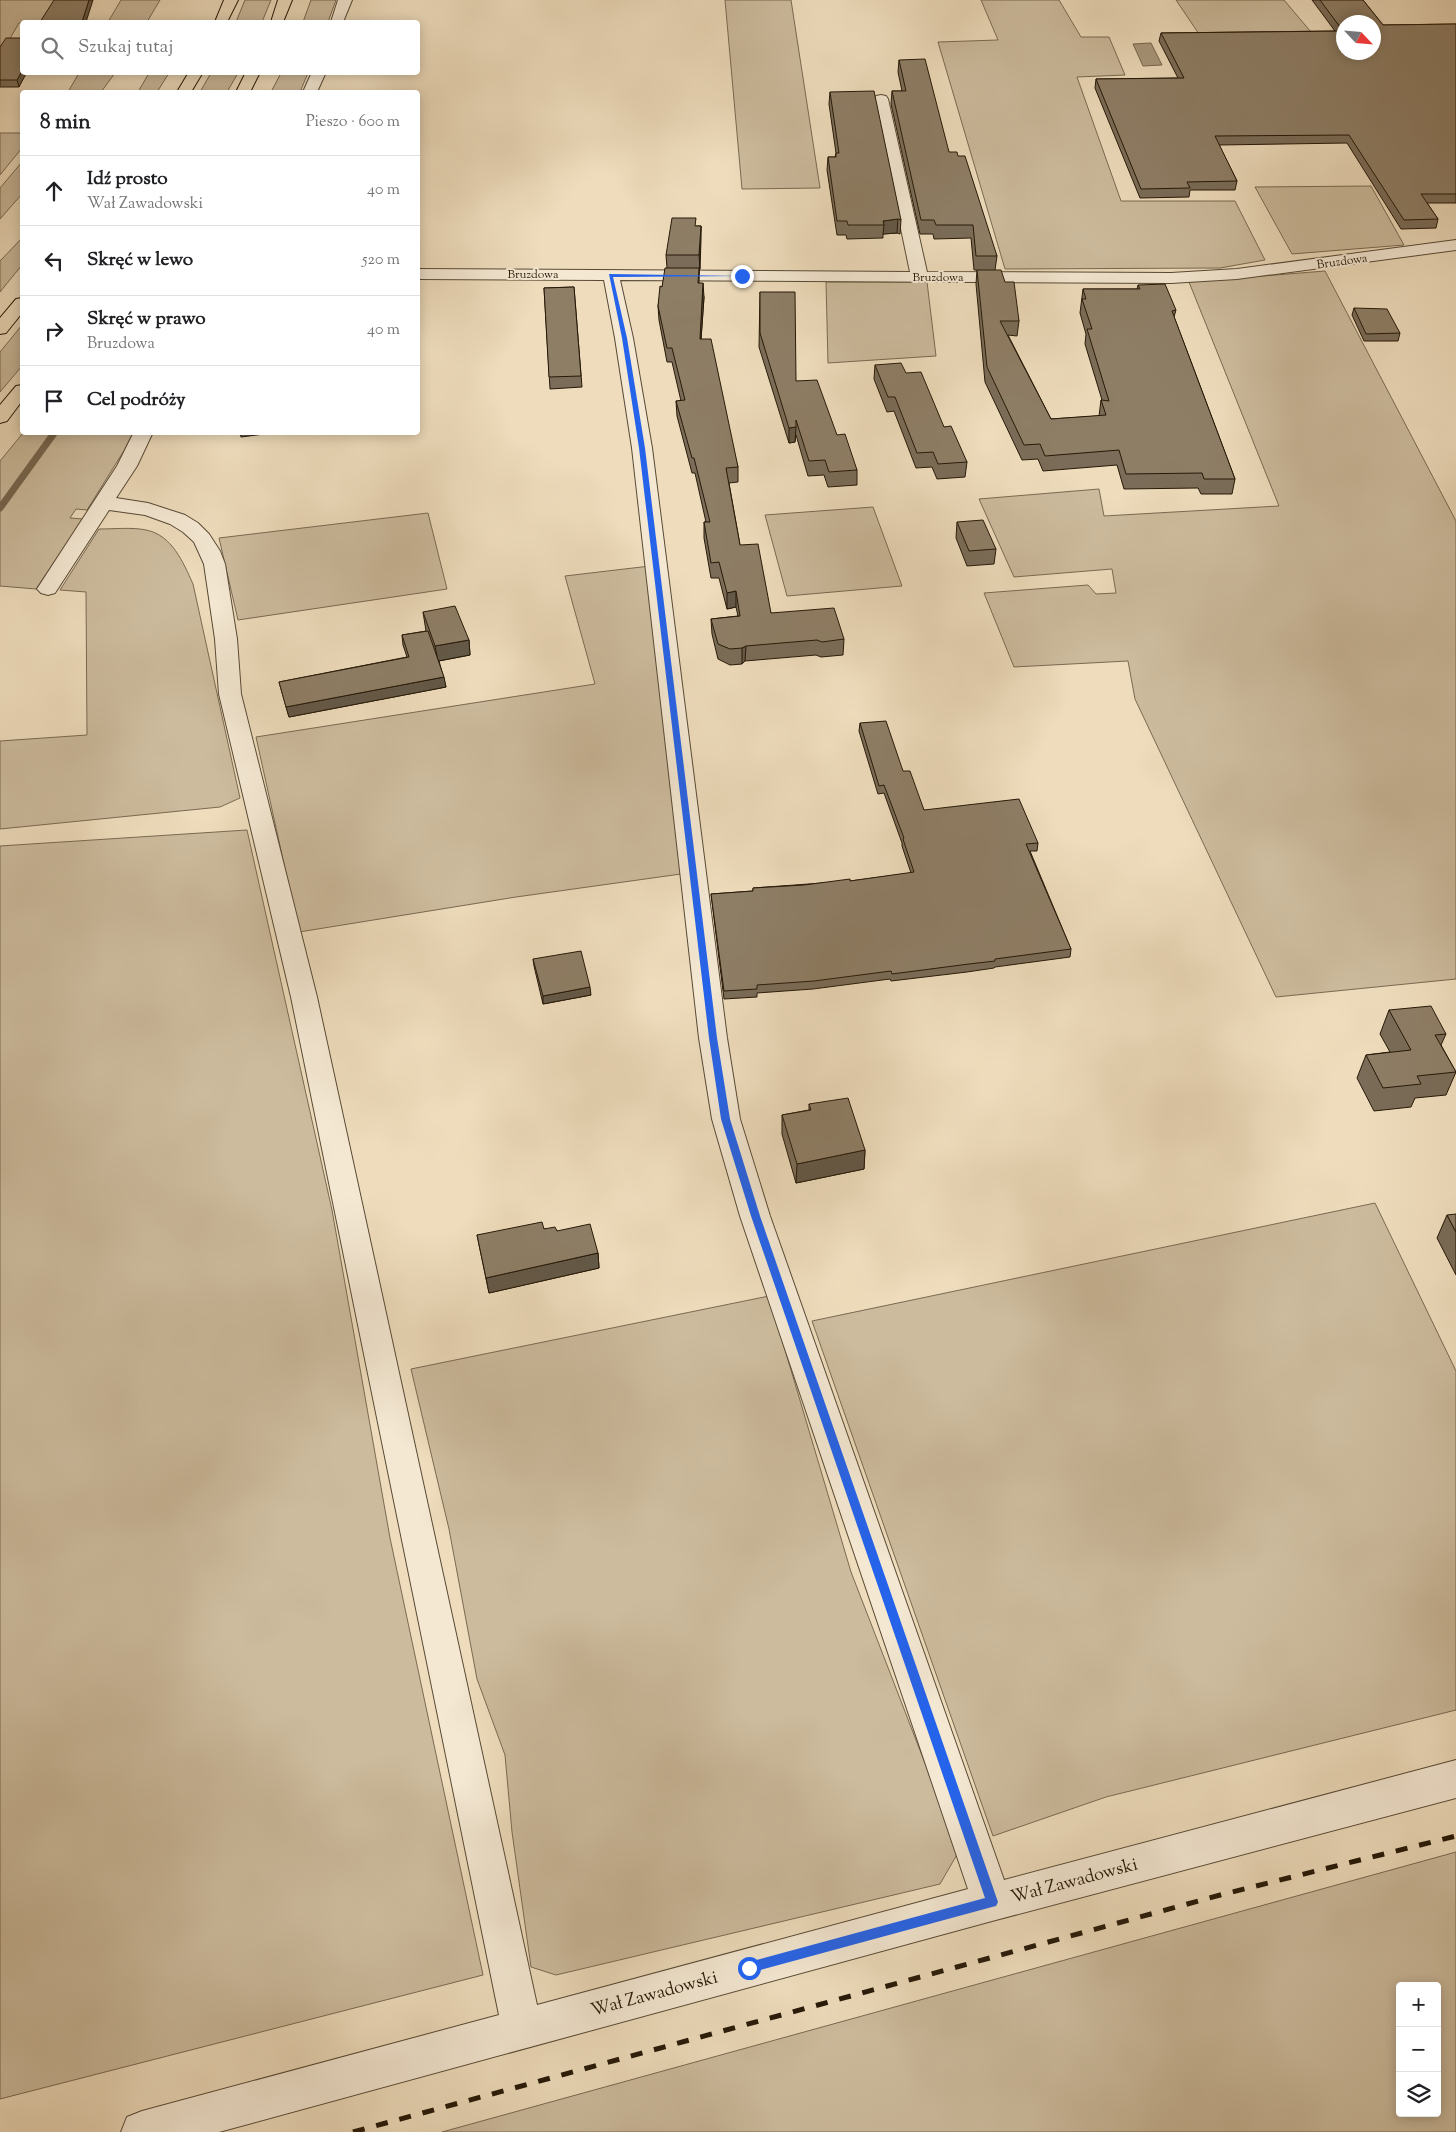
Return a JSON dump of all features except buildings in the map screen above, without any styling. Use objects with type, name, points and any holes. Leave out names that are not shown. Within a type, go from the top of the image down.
[{"type":"highway","points":[[222,20],[231,0]]},
{"type":"highway","points":[[277,20],[285,0]]},
{"type":"highway","points":[[185,90],[194,75]]},
{"type":"highway","points":[[244,90],[252,75]]},
{"type":"highway","points":[[0,329],[20,305]]},
{"type":"highway","points":[[0,417],[20,392]]},
{"type":"street","points":[[338,20],[345,0]]},
{"type":"street","points":[[311,90],[318,75]]},
{"type":"street","points":[[881,99],[920,277]]},
{"type":"street","name":"Bruzdowa","points":[[420,274],[1203,277],[1456,246]]},
{"type":"street","points":[[611,275],[624,338],[642,448],[691,867],[713,1038],[726,1119],[755,1216],[992,1902]]},
{"type":"street","points":[[48,589],[126,466],[142,435]]},
{"type":"street","points":[[103,503],[167,514],[183,522],[197,532],[209,550],[217,572],[230,661],[230,694],[304,997],[522,2029]]},
{"type":"street","name":"Wał Zawadowski","points":[[142,2132],[992,1902],[1456,1779]]},
{"type":"shaded area","points":[[0,0],[54,0],[61,19],[20,20],[0,56]]},
{"type":"shaded area","points":[[121,0],[160,0],[148,20],[109,20]]},
{"type":"shaded area","points":[[245,0],[271,0],[263,20],[237,20]]},
{"type":"shaded area","points":[[311,0],[336,0],[329,20],[304,20]]},
{"type":"shaded area","points":[[725,0],[791,0],[820,188],[742,189]]},
{"type":"shaded area","points":[[981,0],[1059,0],[1081,37],[1109,37],[1125,75],[1077,77],[1121,201],[1235,201],[1265,260],[1220,268],[1005,269],[938,42],[998,40]]},
{"type":"shaded area","points":[[1176,0],[1284,0],[1311,32],[1199,34]]},
{"type":"shaded area","points":[[1151,43],[1162,65],[1143,66],[1133,44]]},
{"type":"shaded area","points":[[78,75],[114,75],[102,90],[69,90]]},
{"type":"shaded area","points":[[148,75],[168,75],[158,90],[139,90]]},
{"type":"shaded area","points":[[210,75],[237,75],[228,90],[201,90]]},
{"type":"shaded area","points":[[280,75],[307,75],[301,90],[272,90]]},
{"type":"shaded area","points":[[0,133],[20,133],[20,150],[0,175]]},
{"type":"shaded area","points":[[20,164],[20,196],[0,219],[0,188]]},
{"type":"shaded area","points":[[1371,186],[1404,245],[1292,254],[1255,187]]},
{"type":"shaded area","points":[[20,240],[20,267],[0,292],[0,261]]},
{"type":"shaded area","points":[[1325,271],[1456,521],[1456,979],[1276,997],[1135,699],[1128,661],[1014,667],[984,593],[1088,585],[1096,594],[1116,593],[1112,569],[1014,577],[979,499],[1099,489],[1104,516],[1279,506],[1189,282]]},
{"type":"shaded area","points":[[826,282],[927,282],[936,356],[828,363]]},
{"type":"shaded area","points":[[20,327],[20,368],[0,392],[0,352]]},
{"type":"shaded area","points":[[21,435],[132,435],[87,510],[76,509],[70,518],[83,519],[36,589],[0,586],[0,461]]},
{"type":"shaded area","points":[[873,507],[902,586],[787,596],[765,515]]},
{"type":"shaded area","points":[[428,513],[447,589],[238,620],[219,538]]},
{"type":"shaded area","points":[[99,529],[135,529],[155,533],[170,543],[185,567],[193,584],[240,798],[220,807],[0,829],[0,741],[87,735],[86,592],[60,590]]},
{"type":"shaded area","points":[[650,566],[681,874],[516,897],[299,932],[256,737],[595,684],[565,576]]},
{"type":"shaded area","points":[[247,830],[332,1210],[390,1538],[483,1975],[0,2099],[0,846]]},
{"type":"shaded area","points":[[1375,1203],[1456,1371],[1456,1710],[1106,1797],[993,1836],[812,1321]]},
{"type":"shaded area","points":[[769,1296],[851,1572],[959,1851],[940,1884],[556,1975],[531,1967],[512,1832],[505,1755],[477,1679],[449,1529],[411,1369]]},
{"type":"shaded area","points":[[1456,1852],[1456,2132],[442,2132]]},
{"type":"waterway","points":[[0,508],[53,435]]},
{"type":"railway","points":[[353,2132],[1224,1894],[1456,1836]]},
{"type":"route","points":[[742,276],[611,275],[624,338],[642,448],[713,1038],[726,1119],[755,1216],[992,1902],[749,1968]]}]
